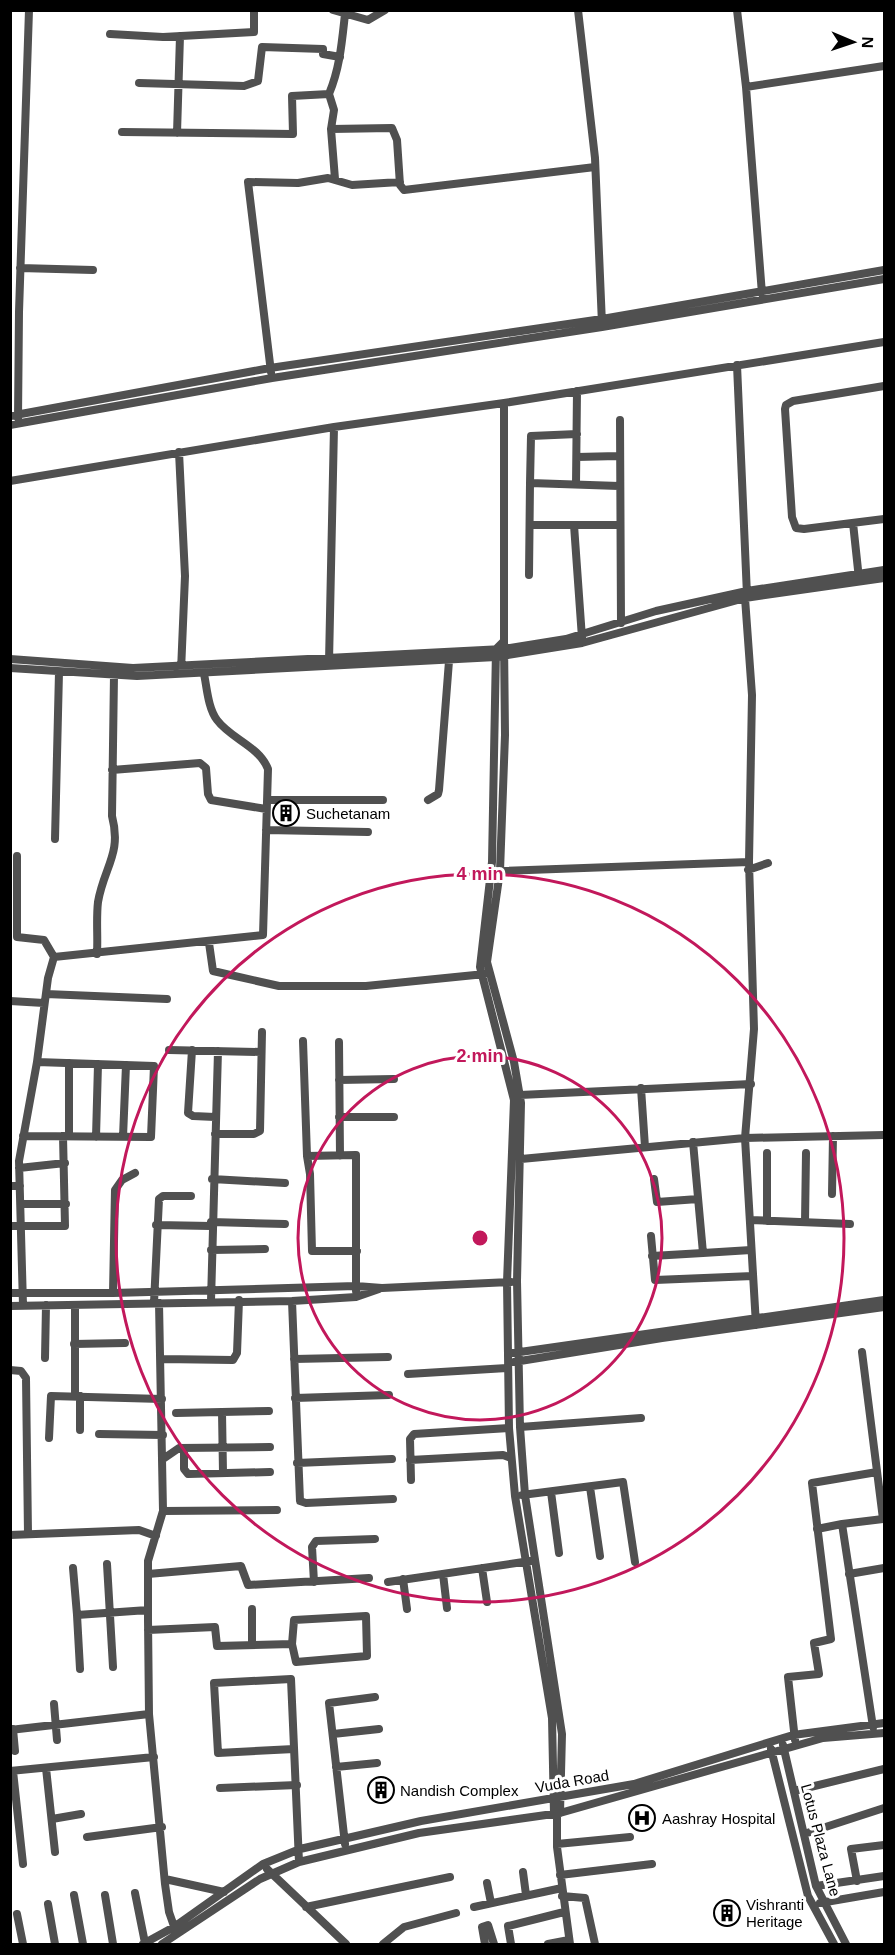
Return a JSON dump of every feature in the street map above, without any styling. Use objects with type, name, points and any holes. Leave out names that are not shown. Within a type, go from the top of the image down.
[{"type":"street","points":[[14,420],[29,10]]},
{"type":"street","points":[[111,34],[180,36],[254,32],[254,10]]},
{"type":"street","points":[[333,10],[368,20],[385,10]]},
{"type":"street","points":[[578,10],[596,166],[602,323]]},
{"type":"street","points":[[737,10],[746,87],[763,296]]},
{"type":"street","points":[[335,179],[331,129],[334,110],[329,94],[340,57],[345,14]]},
{"type":"street","points":[[177,133],[180,36]]},
{"type":"street","points":[[139,83],[244,86],[258,81],[262,47],[323,49],[323,54],[340,57]]},
{"type":"street","points":[[746,87],[885,66]]},
{"type":"street","points":[[122,132],[293,134],[292,96],[329,94]]},
{"type":"street","points":[[331,129],[392,128],[397,140],[401,189],[409,190],[596,166]]},
{"type":"street","points":[[272,378],[248,182],[298,183],[335,179],[352,185],[399,182]]},
{"type":"street","points":[[20,268],[93,270]]},
{"type":"street","points":[[763,296],[885,270]]},
{"type":"street","points":[[14,420],[763,296],[885,279]]},
{"type":"street","points":[[14,420],[270,368],[602,323]]},
{"type":"street","points":[[10,481],[334,427],[504,403],[885,342]]},
{"type":"street","points":[[737,365],[752,695],[748,866],[754,1029],[745,1138],[756,1322]]},
{"type":"street","points":[[885,386],[793,401],[786,405],[785,409],[794,525],[804,529],[885,519]]},
{"type":"street","points":[[576,484],[577,391]]},
{"type":"street","points":[[504,403],[500,871],[485,974],[520,1095],[521,1159],[517,1281],[520,1496]]},
{"type":"street","points":[[620,420],[618,456],[621,623]]},
{"type":"street","points":[[329,662],[334,427]]},
{"type":"street","points":[[530,575],[531,436],[577,434]]},
{"type":"street","points":[[179,452],[185,569],[181,670]]},
{"type":"street","points":[[577,457],[618,456]]},
{"type":"street","points":[[530,483],[619,486]]},
{"type":"street","points":[[853,523],[859,580]]},
{"type":"street","points":[[530,525],[620,525]]},
{"type":"street","points":[[574,525],[582,639]]},
{"type":"street","points":[[859,580],[885,570]]},
{"type":"street","points":[[582,639],[656,611],[746,596],[885,578]]},
{"type":"street","points":[[10,659],[181,670],[204,674],[329,662],[449,660],[582,639],[746,596]]},
{"type":"street","points":[[10,668],[114,675],[501,650]]},
{"type":"street","points":[[501,650],[485,974],[514,1100],[507,1282],[507,1362],[512,1458],[561,1723],[557,1844],[564,1912],[570,1942],[548,1944]]},
{"type":"street","points":[[428,800],[438,795],[439,790],[449,660]]},
{"type":"street","points":[[55,839],[59,672]]},
{"type":"street","points":[[54,957],[209,943],[263,935],[269,779],[266,762],[213,713],[204,674]]},
{"type":"street","points":[[97,954],[98,903],[115,849],[117,834],[112,816],[114,675]]},
{"type":"street","points":[[112,770],[200,763],[206,768],[208,794],[211,800],[267,804],[383,800]]},
{"type":"street","points":[[266,830],[368,832]]},
{"type":"street","points":[[17,856],[17,937],[44,940],[54,957],[45,999],[19,1168],[22,1305]]},
{"type":"street","points":[[500,871],[748,866],[768,863]]},
{"type":"street","points":[[209,943],[213,970],[279,986],[366,986],[485,974]]},
{"type":"street","points":[[10,1001],[167,999]]},
{"type":"street","points":[[215,1134],[254,1134],[260,1131],[262,1032]]},
{"type":"street","points":[[303,1041],[312,1251],[357,1251]]},
{"type":"street","points":[[339,1042],[340,1156]]},
{"type":"street","points":[[169,1050],[261,1052]]},
{"type":"street","points":[[192,1050],[188,1113],[193,1116],[215,1117]]},
{"type":"street","points":[[211,1301],[212,1179],[218,1051]]},
{"type":"street","points":[[23,1136],[151,1137],[154,1066],[37,1062]]},
{"type":"street","points":[[10,1226],[65,1226],[69,1063]]},
{"type":"street","points":[[96,1137],[98,1064]]},
{"type":"street","points":[[123,1137],[126,1065]]},
{"type":"street","points":[[339,1080],[394,1079]]},
{"type":"street","points":[[520,1095],[751,1084]]},
{"type":"street","points":[[641,1088],[645,1147]]},
{"type":"street","points":[[339,1117],[394,1117]]},
{"type":"street","points":[[832,1194],[833,1136]]},
{"type":"street","points":[[521,1159],[745,1138],[885,1136]]},
{"type":"street","points":[[693,1143],[703,1253]]},
{"type":"street","points":[[766,1153],[766,1221]]},
{"type":"street","points":[[805,1222],[806,1153]]},
{"type":"street","points":[[307,1156],[356,1155],[356,1297]]},
{"type":"street","points":[[19,1168],[65,1163]]},
{"type":"street","points":[[113,1293],[115,1190],[122,1180],[135,1173]]},
{"type":"street","points":[[212,1179],[285,1183]]},
{"type":"street","points":[[654,1179],[657,1202],[698,1199]]},
{"type":"street","points":[[10,1186],[20,1186]]},
{"type":"street","points":[[176,1931],[169,1912],[149,1714],[148,1561],[163,1511],[162,1359],[154,1291],[156,1225],[161,1196],[191,1196]]},
{"type":"street","points":[[21,1204],[66,1204]]},
{"type":"street","points":[[750,1220],[850,1224]]},
{"type":"street","points":[[156,1225],[285,1224]]},
{"type":"street","points":[[651,1236],[655,1280],[753,1276]]},
{"type":"street","points":[[212,1250],[265,1249]]},
{"type":"street","points":[[652,1256],[751,1250]]},
{"type":"street","points":[[10,1293],[113,1293],[356,1286],[382,1288],[517,1281]]},
{"type":"street","points":[[10,1306],[239,1300],[292,1301],[356,1297],[382,1288]]},
{"type":"street","points":[[162,1359],[233,1360],[237,1353],[239,1300]]},
{"type":"street","points":[[408,1374],[507,1362],[518,1358],[885,1300]]},
{"type":"street","points":[[292,1301],[298,1497],[302,1503],[393,1499]]},
{"type":"street","points":[[45,1359],[46,1305]]},
{"type":"street","points":[[75,1306],[74,1344],[80,1431]]},
{"type":"street","points":[[756,1322],[885,1307]]},
{"type":"street","points":[[74,1344],[125,1343]]},
{"type":"street","points":[[817,1529],[883,1520],[862,1352]]},
{"type":"street","points":[[294,1359],[388,1357]]},
{"type":"street","points":[[10,1370],[21,1371],[26,1382],[28,1534]]},
{"type":"street","points":[[295,1398],[389,1395]]},
{"type":"street","points":[[49,1438],[51,1396],[162,1399]]},
{"type":"street","points":[[176,1413],[269,1411]]},
{"type":"street","points":[[222,1412],[223,1473]]},
{"type":"street","points":[[520,1427],[641,1418]]},
{"type":"street","points":[[411,1480],[410,1439],[417,1432],[509,1428]]},
{"type":"street","points":[[99,1434],[163,1435]]},
{"type":"street","points":[[163,1459],[174,1449],[270,1447]]},
{"type":"street","points":[[184,1448],[184,1469],[188,1474],[270,1472]]},
{"type":"street","points":[[410,1460],[503,1455],[512,1458]]},
{"type":"street","points":[[297,1463],[392,1459]]},
{"type":"street","points":[[795,1740],[788,1677],[819,1674],[814,1643],[831,1639],[812,1483],[877,1472]]},
{"type":"street","points":[[520,1496],[623,1482],[635,1562]]},
{"type":"street","points":[[590,1487],[600,1556]]},
{"type":"street","points":[[550,1492],[559,1553]]},
{"type":"street","points":[[163,1511],[277,1510]]},
{"type":"street","points":[[843,1524],[873,1729]]},
{"type":"street","points":[[10,1535],[139,1530],[156,1536]]},
{"type":"street","points":[[314,1582],[312,1547],[316,1541],[375,1539]]},
{"type":"street","points":[[388,1582],[531,1561]]},
{"type":"street","points":[[107,1564],[113,1667]]},
{"type":"street","points":[[148,1574],[241,1566],[248,1585],[369,1578]]},
{"type":"street","points":[[73,1568],[80,1669]]},
{"type":"street","points":[[482,1568],[487,1602]]},
{"type":"street","points":[[849,1574],[885,1568]]},
{"type":"street","points":[[443,1574],[447,1608]]},
{"type":"street","points":[[404,1579],[407,1609]]},
{"type":"street","points":[[252,1609],[252,1645]]},
{"type":"street","points":[[77,1615],[148,1610]]},
{"type":"street","points":[[366,1616],[367,1656],[296,1662],[292,1644],[294,1620],[366,1616]]},
{"type":"street","points":[[148,1630],[215,1627],[217,1646],[292,1644]]},
{"type":"street","points":[[294,1749],[218,1753],[214,1683],[291,1679],[300,1843],[299,1862]]},
{"type":"street","points":[[346,1851],[330,1703],[375,1697]]},
{"type":"street","points":[[54,1704],[57,1740]]},
{"type":"street","points":[[15,1751],[12,1730],[149,1714]]},
{"type":"street","name":"Vuda Road","points":[[162,1944],[224,1892],[263,1864],[300,1843],[344,1838],[557,1791],[634,1784],[780,1739],[823,1738],[873,1729],[885,1723]]},
{"type":"street","name":"Vuda Road","points":[[873,1729],[885,1732]]},
{"type":"street","points":[[333,1734],[379,1730]]},
{"type":"street","name":"Lotus Plaza Lane","points":[[780,1739],[820,1894],[846,1944]]},
{"type":"street","name":"Vuda Road","points":[[144,1944],[176,1931],[270,1873],[299,1862],[419,1833],[557,1814],[784,1749],[795,1740]]},
{"type":"street","name":"Lotus Plaza Lane","points":[[769,1742],[808,1896],[834,1944]]},
{"type":"street","points":[[23,1864],[14,1811],[12,1771],[154,1757]]},
{"type":"street","points":[[336,1767],[377,1763]]},
{"type":"street","points":[[46,1768],[56,1852]]},
{"type":"street","points":[[794,1791],[885,1769]]},
{"type":"street","points":[[220,1788],[297,1785]]},
{"type":"street","points":[[804,1834],[885,1808]]},
{"type":"street","points":[[52,1819],[81,1814]]},
{"type":"street","points":[[87,1836],[162,1827]]},
{"type":"street","points":[[557,1844],[630,1837]]},
{"type":"street","points":[[10,1844],[20,1843]]},
{"type":"street","points":[[856,1881],[851,1849],[885,1845]]},
{"type":"street","points":[[263,1864],[346,1944]]},
{"type":"street","points":[[560,1875],[652,1864]]},
{"type":"street","points":[[523,1872],[526,1895]]},
{"type":"street","points":[[165,1875],[181,1884],[224,1892]]},
{"type":"street","points":[[812,1905],[820,1894],[856,1881],[885,1876]]},
{"type":"street","points":[[306,1907],[450,1877]]},
{"type":"street","points":[[487,1883],[491,1904]]},
{"type":"street","points":[[474,1907],[526,1895],[562,1892],[585,1898],[595,1944]]},
{"type":"street","points":[[808,1896],[885,1892]]},
{"type":"street","points":[[135,1893],[144,1944]]},
{"type":"street","points":[[105,1894],[113,1944]]},
{"type":"street","points":[[74,1895],[83,1944]]},
{"type":"street","points":[[48,1904],[55,1944]]},
{"type":"street","points":[[511,1944],[507,1926],[564,1912]]},
{"type":"street","points":[[382,1944],[404,1927],[456,1913]]},
{"type":"street","points":[[17,1914],[23,1944]]},
{"type":"street","points":[[485,1944],[482,1927],[488,1925],[494,1944]]},
{"type":"place","name":"Suchetanam","points":[[286,813]]},
{"type":"place","name":"Nandish Complex","points":[[381,1790]]},
{"type":"place","name":"Aashray Hospital","points":[[642,1818]]},
{"type":"place","name":"Vishranti Heritage","points":[[727,1913]]}]
